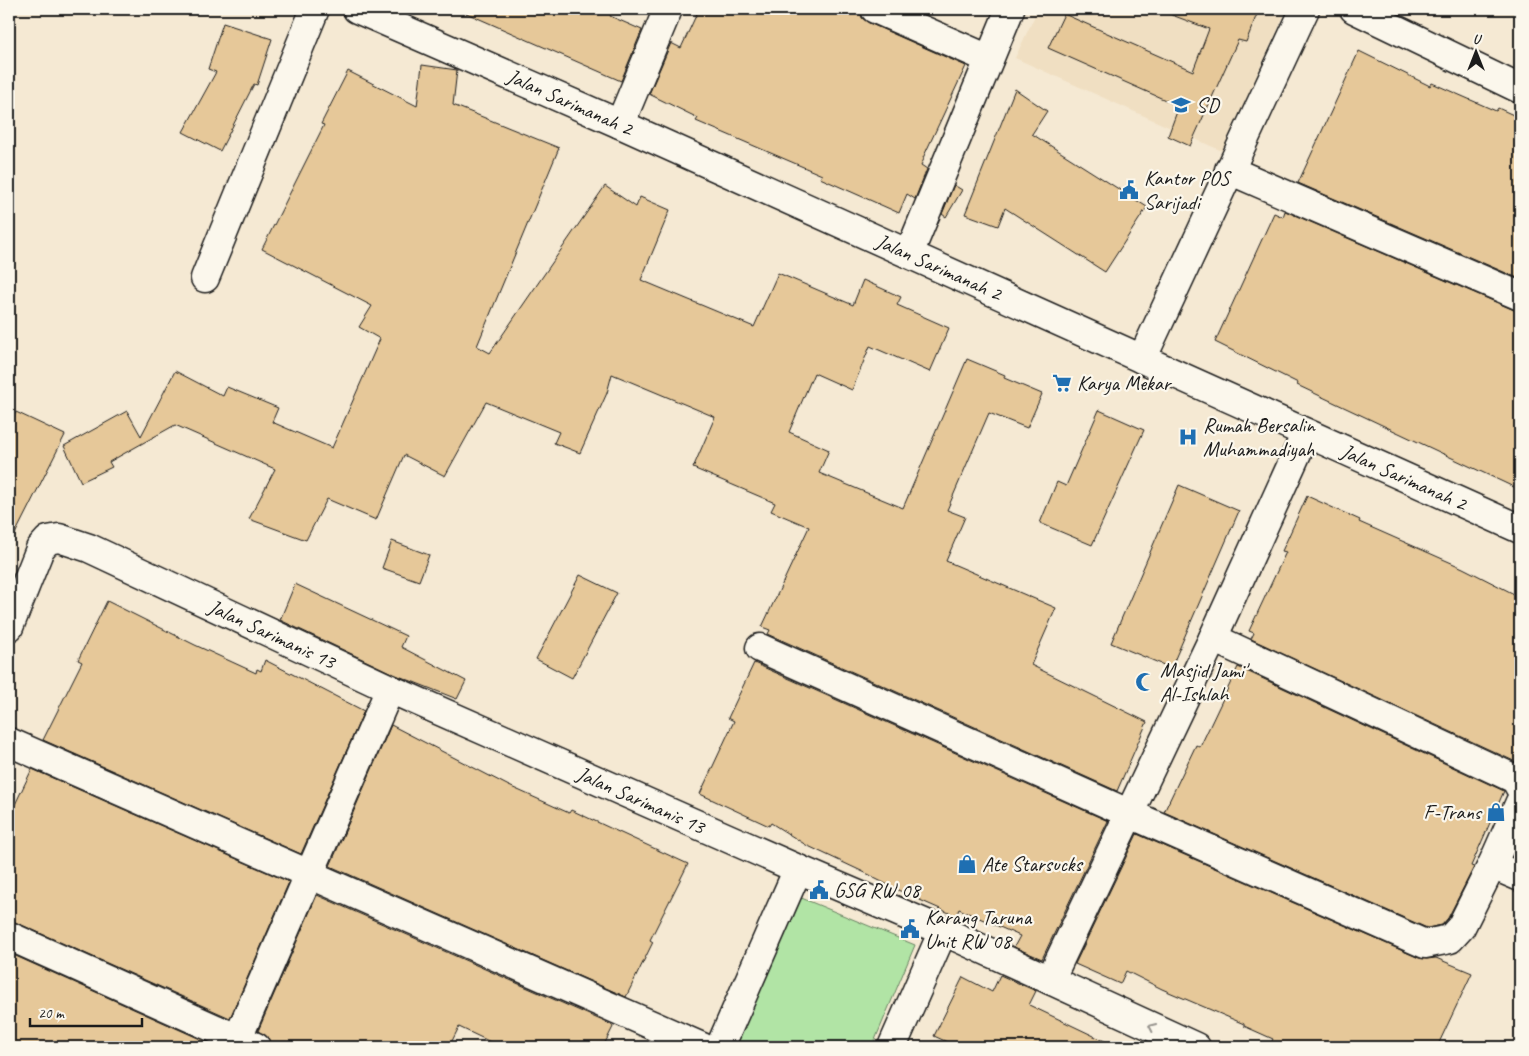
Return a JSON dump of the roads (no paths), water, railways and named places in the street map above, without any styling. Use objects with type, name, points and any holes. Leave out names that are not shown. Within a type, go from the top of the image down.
[{"type":"street","points":[[205,278],[315,9]]},
{"type":"street","name":"Jalan Sarimanah 2","points":[[357,9],[620,124],[1520,530]]},
{"type":"street","points":[[620,124],[668,9]]},
{"type":"street","points":[[875,9],[988,59]]},
{"type":"street","points":[[909,254],[1010,9]]},
{"type":"street","points":[[1142,359],[1305,9]]},
{"type":"street","points":[[1354,9],[1520,89]]},
{"type":"street","points":[[1229,170],[1520,296]]},
{"type":"street","points":[[1050,980],[1212,638],[1306,433]]},
{"type":"street","name":"Jalan Sarimanis 13","points":[[9,627],[40,550],[48,540],[59,538],[89,548],[390,689],[943,931],[1196,1047]]},
{"type":"street","points":[[1212,638],[1515,779],[1520,788]]},
{"type":"street","points":[[760,648],[1425,944],[1450,938],[1461,927],[1492,866],[1520,802]]},
{"type":"street","points":[[9,936],[243,1044],[309,873],[390,689]]},
{"type":"street","points":[[9,742],[702,1047]]},
{"type":"street","points":[[1492,866],[1520,878]]},
{"type":"street","points":[[720,1047],[798,869]]},
{"type":"street","points":[[892,1047],[943,931]]},
{"type":"place","name":"SD","points":[[1181,105]]},
{"type":"place","name":"Kantor POS Sarijadi","points":[[1129,190]]},
{"type":"place","name":"Karya Mekar","points":[[1062,383]]},
{"type":"place","name":"Rumah Bersalin Muhammadiyah","points":[[1188,437]]},
{"type":"place","name":"Masjid Jami' Al-Ishlah","points":[[1145,682]]},
{"type":"place","name":"F-Trans","points":[[1496,812]]},
{"type":"place","name":"Ate Starsucks","points":[[967,864]]},
{"type":"place","name":"GSG RW 08","points":[[819,890]]},
{"type":"place","name":"Karang Taruna Unit RW 08","points":[[910,929]]}]
